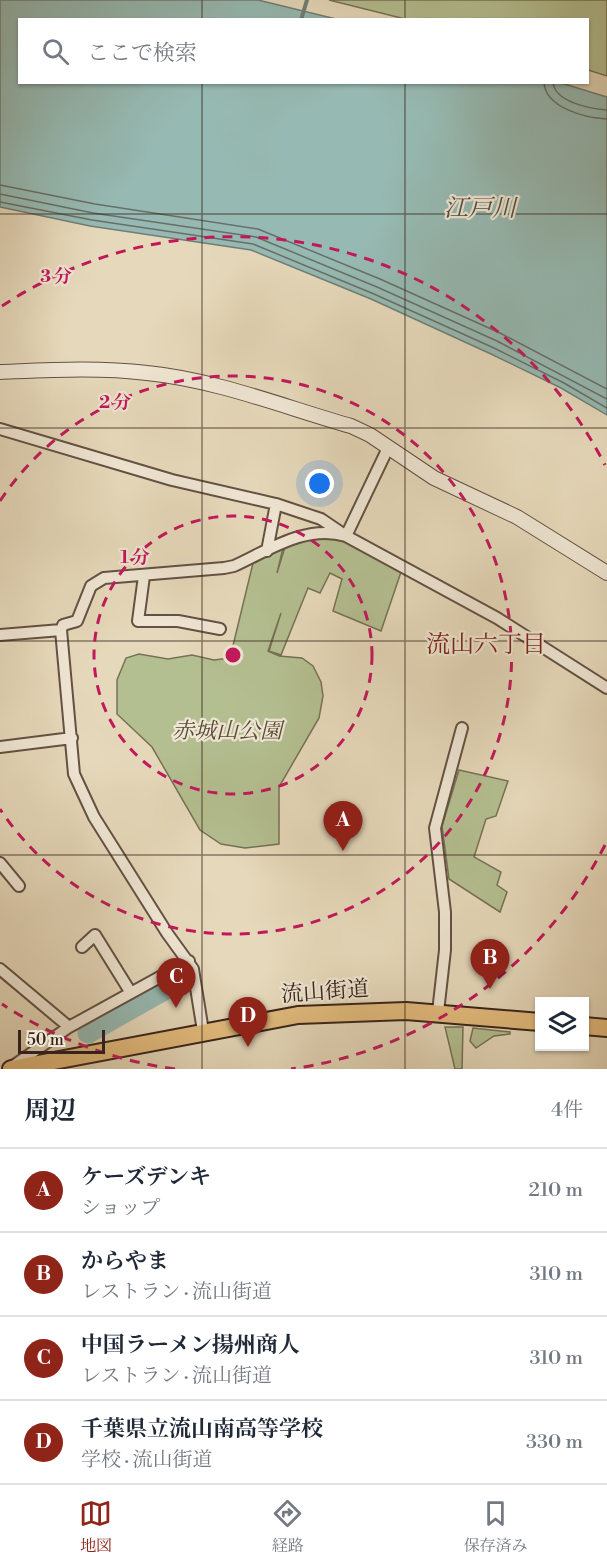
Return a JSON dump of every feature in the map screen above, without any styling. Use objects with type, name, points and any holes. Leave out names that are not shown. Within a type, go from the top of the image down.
[{"type":"main road","name":"流山街道","points":[[10,1069],[203,1031],[315,1014],[352,1011],[438,1012],[535,1022]]},
{"type":"main road","points":[[589,1026],[607,1028]]},
{"type":"street","points":[[0,372],[119,370],[182,378],[351,426],[434,478],[517,517],[607,573]]},
{"type":"street","points":[[0,429],[180,482],[276,504],[321,519],[346,536],[497,618],[607,688]]},
{"type":"street","points":[[346,536],[388,448]]},
{"type":"street","points":[[267,551],[276,504]]},
{"type":"street","points":[[203,1031],[193,969],[189,961],[167,933],[84,799],[74,774],[61,630],[63,625],[76,621],[94,582],[115,576],[144,576],[234,566],[300,536],[320,532],[346,536]]},
{"type":"street","points":[[144,576],[138,621],[178,621],[220,629]]},
{"type":"street","points":[[0,635],[61,630]]},
{"type":"street","points":[[438,1012],[445,950],[445,922],[435,828],[462,728]]},
{"type":"street","points":[[0,747],[72,738]]},
{"type":"street","points":[[0,863],[19,886]]},
{"type":"street","points":[[82,947],[96,935],[131,993]]},
{"type":"street","points":[[10,1069],[69,1028],[189,961]]},
{"type":"street","points":[[0,969],[69,1028]]},
{"type":"green space","points":[[329,0],[607,0],[607,76],[589,70],[589,18],[401,18]]},
{"type":"green space","name":"赤城山公園","points":[[319,535],[340,538],[401,572],[381,631],[333,611],[342,579],[330,573],[320,593],[308,588],[281,655],[269,651],[281,613],[268,651],[279,656],[302,658],[313,666],[321,682],[323,696],[319,718],[279,787],[279,844],[245,848],[221,844],[200,830],[152,747],[117,714],[117,680],[126,658],[139,654],[168,659],[192,655],[214,660],[230,658],[253,563],[283,548],[277,573],[285,547]]},
{"type":"green space","points":[[459,770],[508,781],[496,816],[486,819],[474,857],[501,872],[497,885],[507,892],[500,912],[449,879],[442,826]]},
{"type":"green space","points":[[445,1027],[463,1027],[462,1069],[455,1069]]},
{"type":"green space","points":[[473,1028],[510,1032],[510,1034],[494,1036],[476,1048],[470,1041]]},
{"type":"water","name":"江戸川","points":[[0,0],[258,0],[332,18],[18,18],[18,84],[565,84],[607,97],[607,415],[561,388],[491,354],[371,299],[251,250],[90,226],[0,207]]},
{"type":"waterway","points":[[302,18],[307,0]]},
{"type":"waterway","points":[[88,1033],[164,990]]},
{"type":"place","name":"ケーズデンキ","points":[[343,851]]},
{"type":"place","name":"からやま","points":[[490,989]]},
{"type":"place","name":"中国ラーメン揚州商人","points":[[176,1008]]},
{"type":"place","name":"千葉県立流山南高等学校","points":[[248,1047]]},
{"type":"district","name":"流山六丁目","points":[[486,645]]}]
